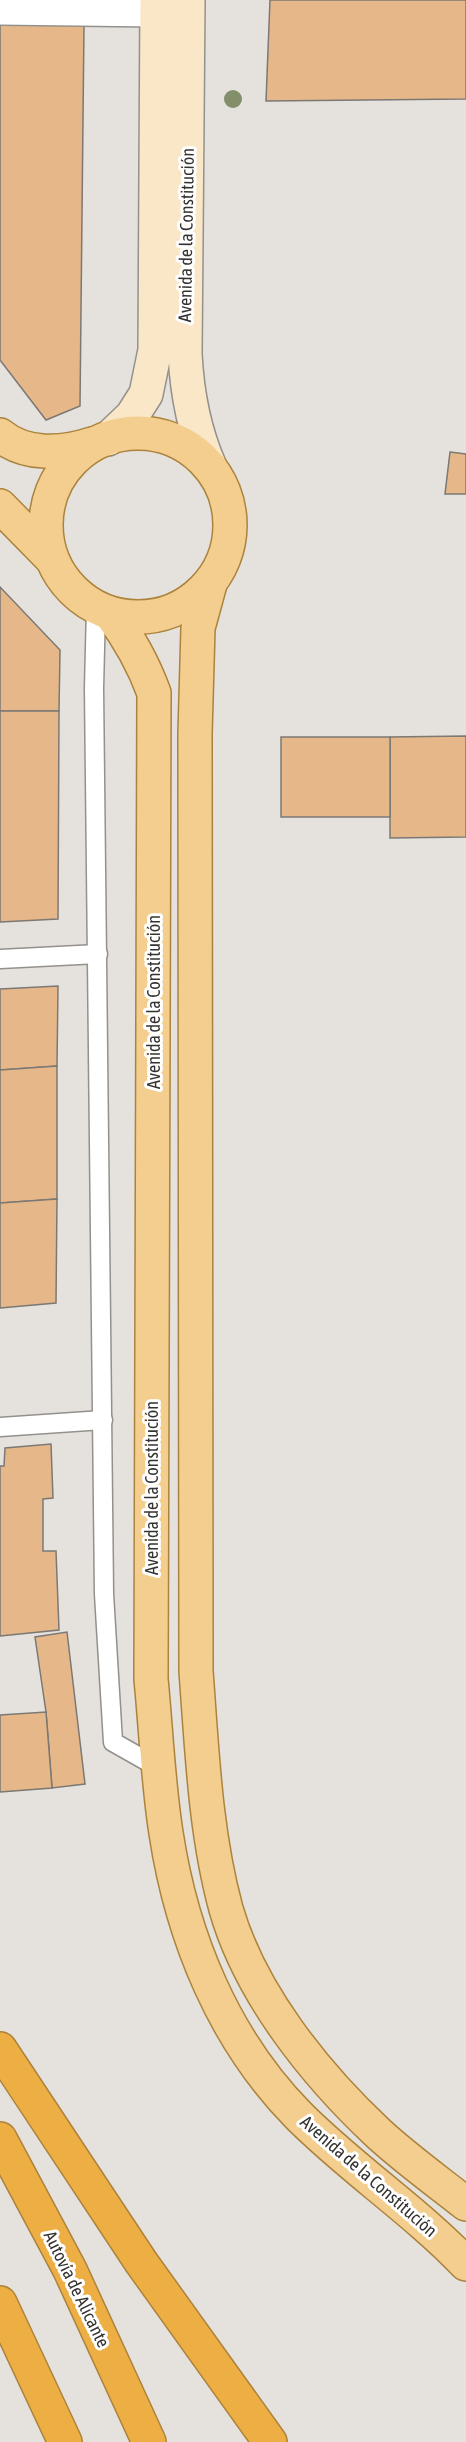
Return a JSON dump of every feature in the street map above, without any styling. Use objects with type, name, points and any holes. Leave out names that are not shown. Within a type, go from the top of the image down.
[{"type":"highway","points":[[0,2049],[141,2262],[270,2442]]},
{"type":"highway","name":"Autovía de Alicante","points":[[0,2139],[70,2270],[148,2442]]},
{"type":"highway","points":[[0,2303],[65,2442]]},
{"type":"main road","points":[[0,435],[8,442],[38,451],[53,452],[72,451],[124,434],[156,434],[186,446],[210,467],[225,495],[230,526],[225,557],[210,584],[198,628],[195,734],[196,1671],[207,1815],[227,1910],[260,1989],[285,2028],[312,2063],[378,2133],[466,2204]]},
{"type":"main road","points":[[101,441],[69,463],[52,490],[45,518],[47,547],[58,574],[78,596],[103,610],[131,618],[160,615],[187,604],[210,584]]},
{"type":"main road","points":[[0,506],[52,559]]},
{"type":"main road","name":"Avenida de la Constitución","points":[[103,610],[126,634],[147,673],[154,693],[151,1679],[165,1831],[176,1886],[191,1937],[224,2017],[257,2067],[297,2114],[337,2153],[440,2237],[466,2264]]},
{"type":"street","name":"Avenida de la Constitución","points":[[188,0],[186,381],[196,431],[210,467]]},
{"type":"street","name":"Avenida de la Constitución","points":[[101,441],[132,416],[146,394],[155,351],[157,5]]},
{"type":"street","points":[[0,8],[157,5]]},
{"type":"lane","points":[[103,610],[94,688],[104,1594],[113,1742],[159,1768]]},
{"type":"lane","points":[[0,959],[98,954]]},
{"type":"lane","points":[[0,1427],[103,1420]]},
{"type":"building","points":[[270,0],[466,0],[466,99],[266,101]]},
{"type":"building","points":[[0,24],[84,24],[80,406],[46,420],[0,360]]},
{"type":"building","points":[[450,452],[466,454],[466,494],[445,494]]},
{"type":"building","points":[[0,587],[60,650],[59,711],[0,711]]},
{"type":"building","points":[[0,711],[59,711],[58,919],[0,922]]},
{"type":"building","points":[[466,736],[466,837],[390,838],[390,737]]},
{"type":"building","points":[[281,737],[390,737],[390,817],[281,817]]},
{"type":"building","points":[[58,986],[57,1066],[0,1070],[0,989]]},
{"type":"building","points":[[57,1066],[57,1199],[0,1203],[0,1070]]},
{"type":"building","points":[[57,1199],[56,1303],[0,1308],[0,1203]]},
{"type":"building","points":[[51,1444],[53,1498],[43,1499],[43,1551],[56,1551],[59,1630],[0,1636],[0,1466],[4,1466],[5,1448]]},
{"type":"building","points":[[67,1632],[85,1784],[52,1788],[46,1712],[35,1637]]},
{"type":"building","points":[[46,1712],[52,1788],[0,1792],[0,1715]]}]
